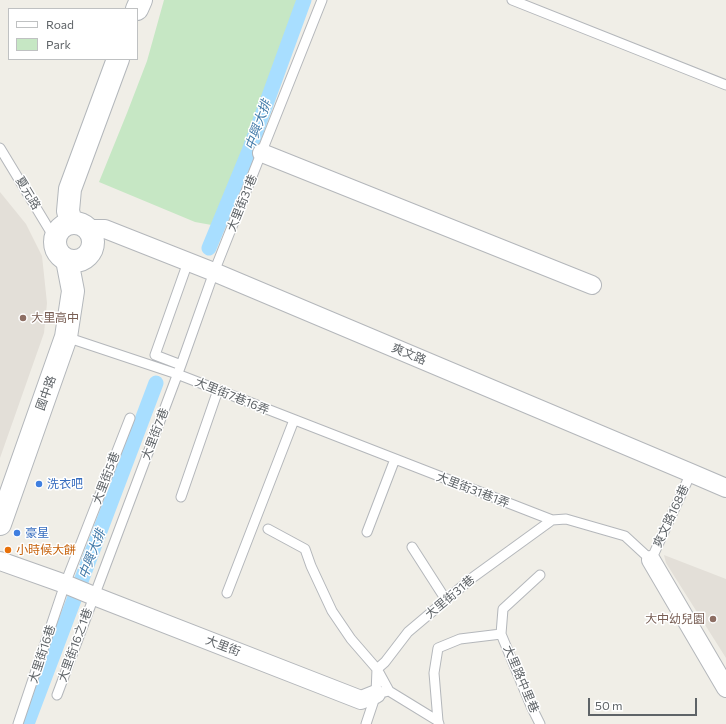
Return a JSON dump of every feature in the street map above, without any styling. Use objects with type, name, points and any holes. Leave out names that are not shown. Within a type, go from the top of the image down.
[{"type":"street","points":[[67,260],[80,260],[86,257],[94,246],[94,239],[80,226],[68,211],[70,189],[118,60]]},
{"type":"street","points":[[262,153],[592,285]]},
{"type":"street","points":[[55,239],[57,233],[66,224],[80,226]]},
{"type":"street","name":"爽文路","points":[[80,226],[105,229],[214,272],[726,488]]},
{"type":"street","name":"國中路","points":[[0,524],[66,336],[73,291],[67,260],[57,252],[55,239]]},
{"type":"street","points":[[651,560],[726,688]]},
{"type":"street","name":"大里街","points":[[0,561],[65,584],[361,700],[383,693]]},
{"type":"lane","name":"大里街31巷","points":[[214,272],[322,0]]},
{"type":"lane","points":[[512,0],[726,84]]},
{"type":"lane","name":"夏元路","points":[[0,148],[55,239]]},
{"type":"lane","points":[[181,365],[155,355],[188,262]]},
{"type":"lane","name":"大里街7巷","points":[[94,596],[181,365],[214,272]]},
{"type":"lane","name":"大里街7巷16弄","points":[[66,336],[177,374],[395,459]]},
{"type":"lane","points":[[181,497],[218,390]]},
{"type":"lane","name":"大里街5巷","points":[[65,584],[130,418]]},
{"type":"lane","points":[[227,593],[294,420]]},
{"type":"lane","points":[[367,532],[395,459]]},
{"type":"lane","name":"大里街31巷1弄","points":[[395,459],[552,520],[566,519],[625,536],[651,560]]},
{"type":"lane","name":"爽文路168巷","points":[[651,560],[691,473]]},
{"type":"lane","name":"大里街31巷","points":[[377,669],[385,662],[408,632],[472,578],[552,520]]},
{"type":"lane","points":[[268,529],[305,549],[311,566],[332,611],[351,639],[377,669],[383,693],[366,724]]},
{"type":"lane","points":[[412,547],[446,600]]},
{"type":"lane","name":"大里路中里巷","points":[[540,575],[503,609],[501,634],[540,724]]},
{"type":"lane","name":"大里街16巷","points":[[18,724],[65,584]]},
{"type":"lane","name":"大里街16之1巷","points":[[57,695],[94,596]]},
{"type":"lane","name":"大里路中里巷","points":[[438,722],[434,673],[438,648],[460,639],[501,634]]},
{"type":"lane","points":[[377,669],[383,693],[438,722]]},
{"type":"shaded area","name":"大里高中","points":[[0,192],[26,224],[42,256],[47,303],[44,333],[0,458]]},
{"type":"shaded area","name":"大中幼兒園","points":[[664,555],[726,579],[726,658],[666,563]]},
{"type":"green space","points":[[164,0],[300,0],[217,226],[195,222],[99,182],[147,61]]},
{"type":"waterway","name":"中興大排","points":[[209,248],[249,151],[304,0]]},
{"type":"waterway","name":"中興大排","points":[[27,724],[156,383]]},
{"type":"place","name":"大里高中","points":[[23,318]]},
{"type":"place","name":"洗衣吧","points":[[39,484]]},
{"type":"place","name":"豪星","points":[[17,533]]},
{"type":"place","name":"小時候大餅","points":[[8,550]]},
{"type":"place","name":"大中幼兒園","points":[[713,619]]}]
